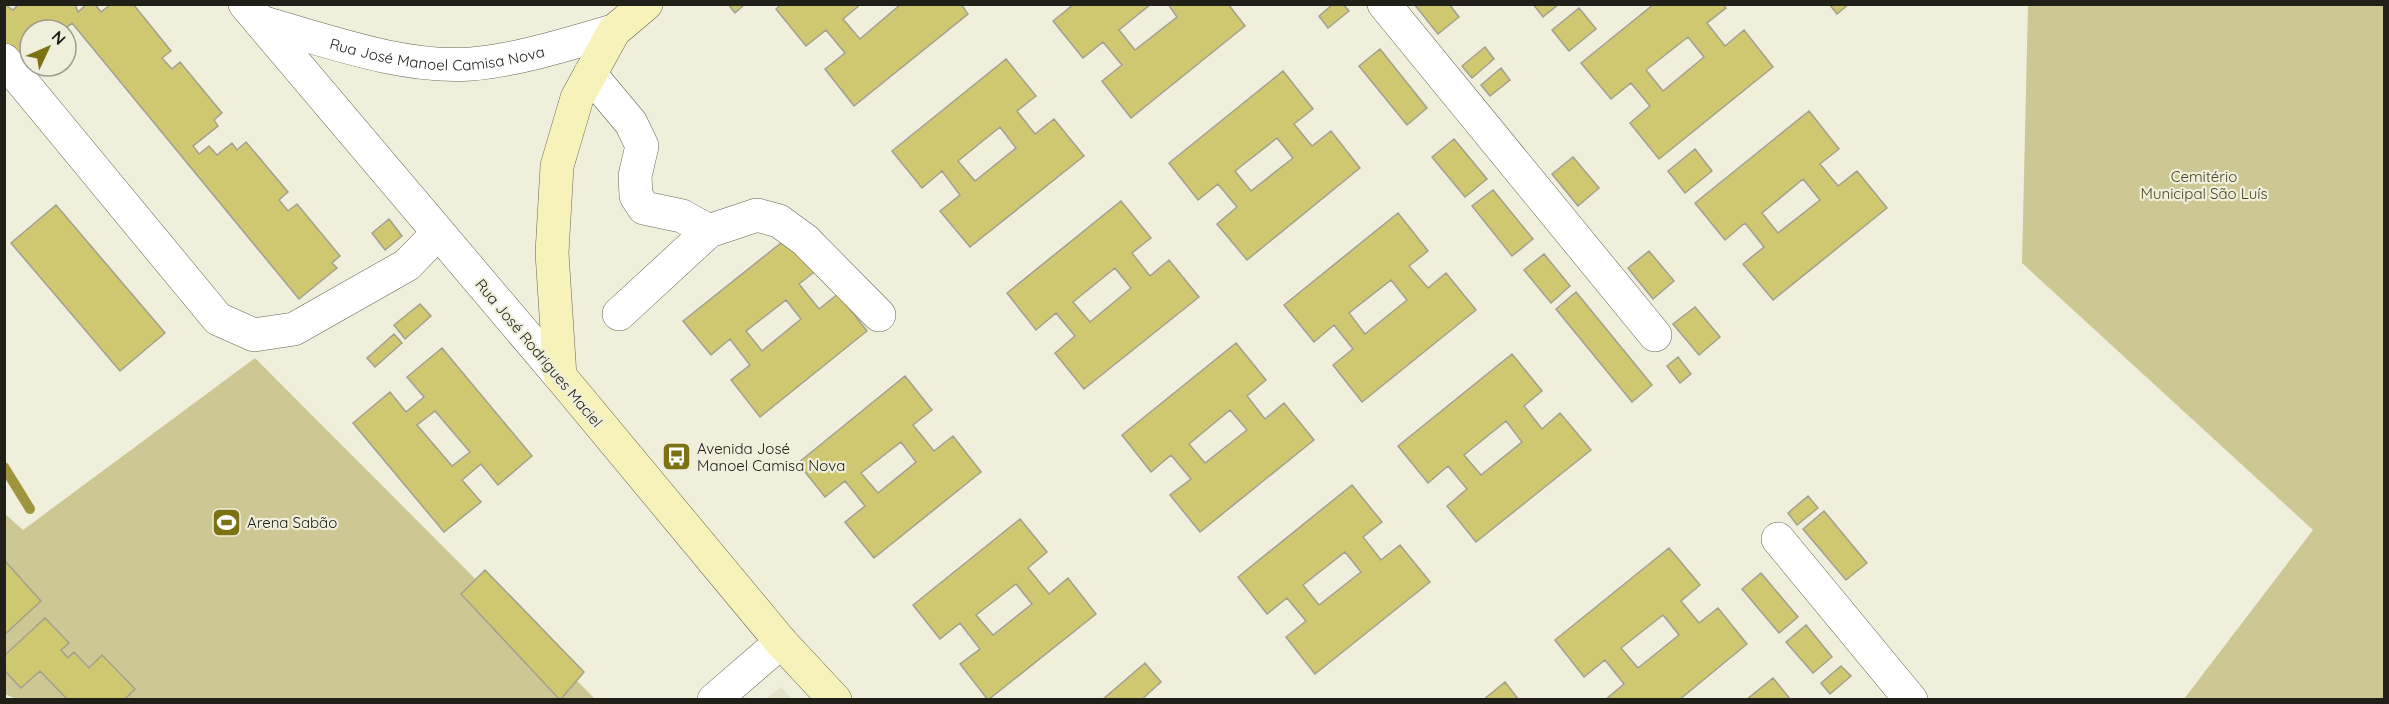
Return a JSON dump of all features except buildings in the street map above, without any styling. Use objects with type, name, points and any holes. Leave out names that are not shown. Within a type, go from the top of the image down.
[{"type":"street","name":"Rua José Manoel Camisa Nova","points":[[560,376],[552,253],[557,166],[577,98],[590,74],[614,31],[646,4]]},
{"type":"street","points":[[1384,4],[1655,335]]},
{"type":"street","name":"Rua José Manoel Camisa Nova","points":[[252,13],[398,59],[470,64],[544,51],[614,31]]},
{"type":"street","name":"Rua José Rodrigues Maciel","points":[[252,13],[560,376],[781,642],[835,699]]},
{"type":"street","points":[[4,60],[219,319],[254,335],[294,329],[407,265],[438,233]]},
{"type":"street","points":[[590,74],[631,123],[642,146],[635,176],[636,196],[644,208],[682,216],[709,231]]},
{"type":"street","points":[[619,314],[709,231],[757,215],[779,221],[805,240],[879,315]]},
{"type":"street","points":[[1778,539],[1911,699]]},
{"type":"street","points":[[714,699],[781,642]]},
{"type":"shaded area","points":[[781,687],[791,699],[766,699]]},
{"type":"green space","name":"Cemitério Municipal São Luís","points":[[2028,5],[2384,5],[2384,699],[2184,699],[2313,530],[2022,263]]},
{"type":"green space","name":"Arena Sabão","points":[[255,358],[595,699],[16,699],[5,694],[4,513],[23,530]]},
{"type":"waterway","points":[[4,467],[30,509]]},
{"type":"place","name":"Avenida José Manoel Camisa Nova","points":[[676,457]]},
{"type":"place","name":"Arena Sabão","points":[[226,522]]}]
